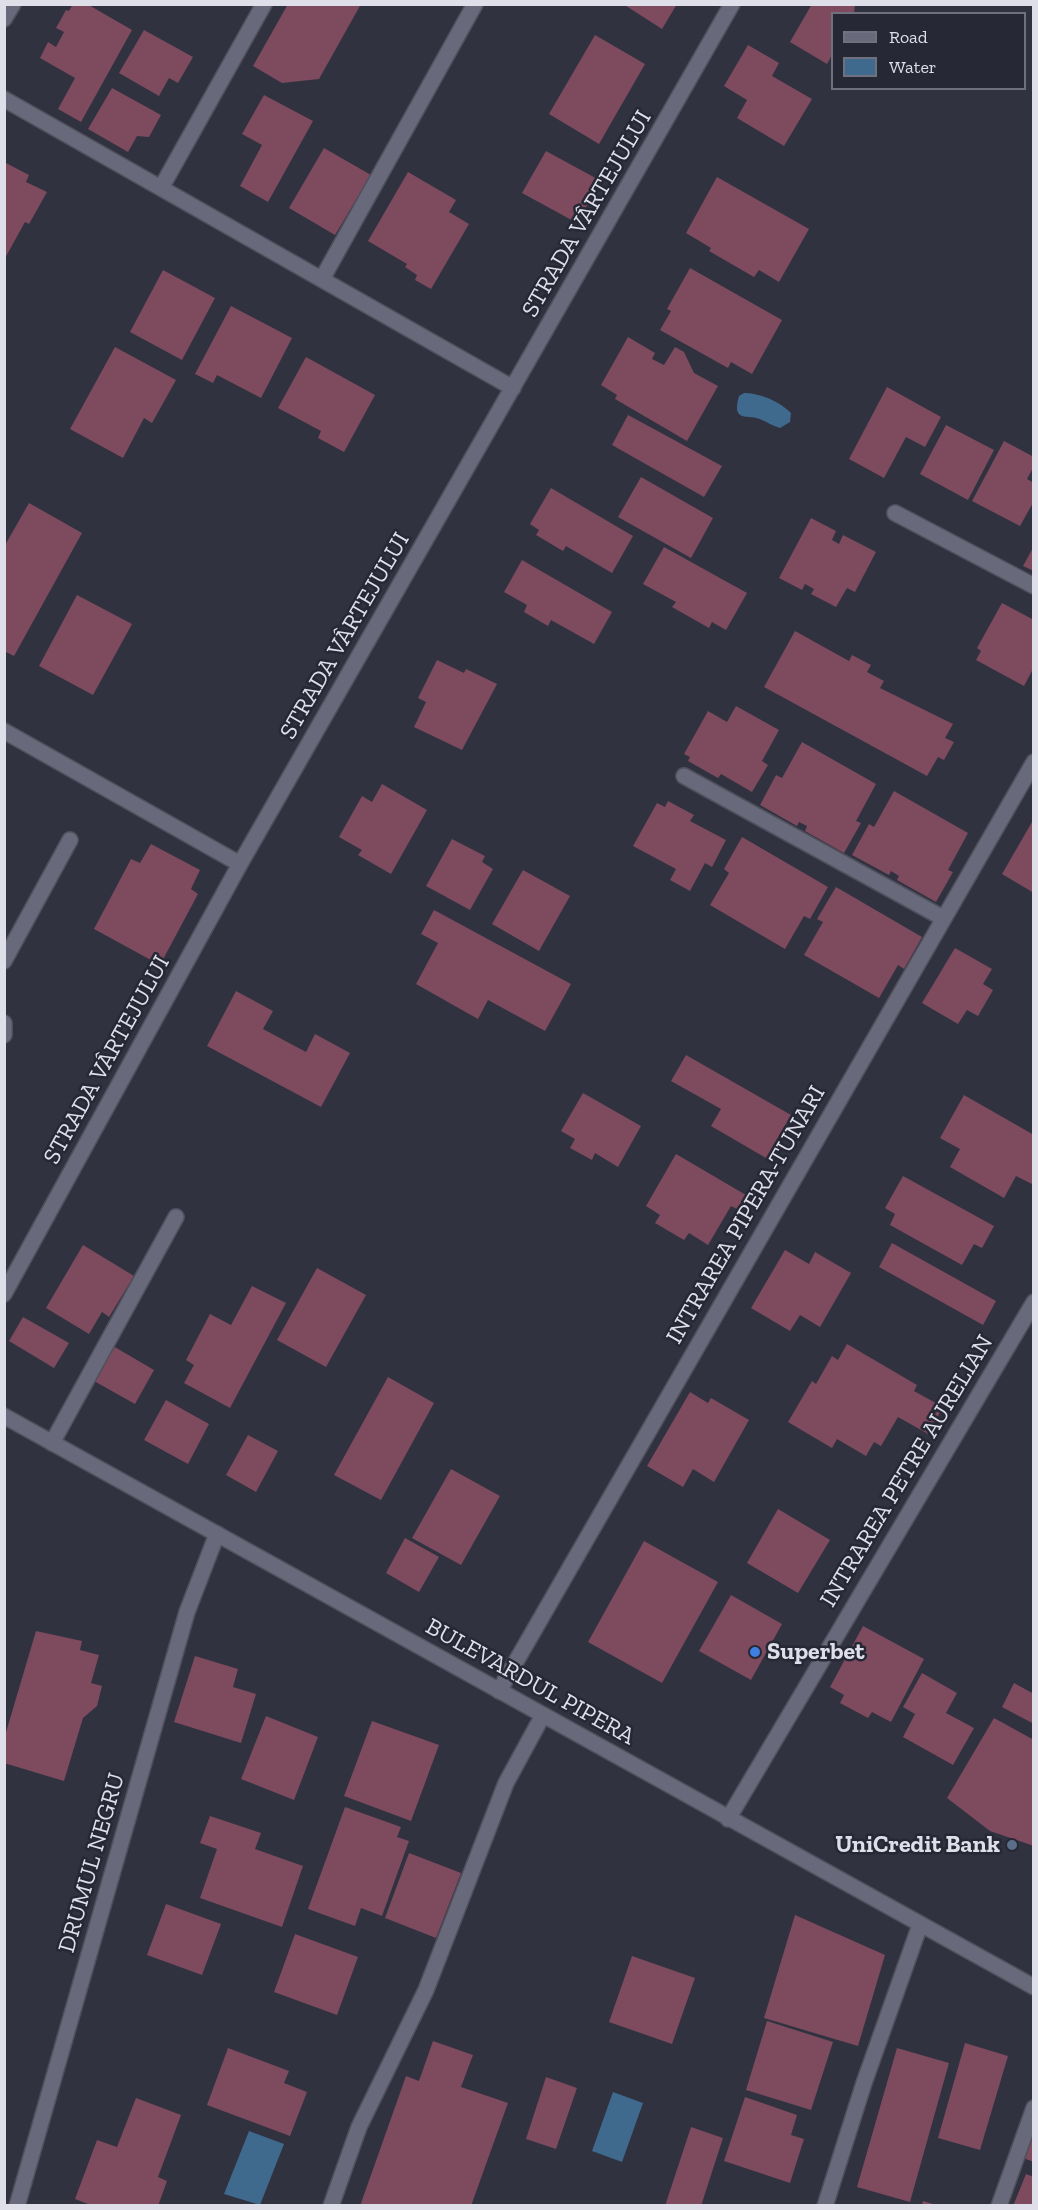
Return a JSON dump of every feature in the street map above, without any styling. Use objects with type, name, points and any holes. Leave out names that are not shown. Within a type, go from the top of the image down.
[{"type":"street","points":[[4,20],[13,4]]},
{"type":"street","points":[[161,188],[264,4]]},
{"type":"street","points":[[322,279],[475,4]]},
{"type":"street","name":"STRADA VÂRTEJULUI","points":[[4,1294],[240,864],[732,4]]},
{"type":"street","points":[[4,99],[513,388]]},
{"type":"street","points":[[895,513],[1034,586]]},
{"type":"street","points":[[4,731],[240,864]]},
{"type":"street","name":"INTRAREA PIPERA-TUNARI","points":[[499,1691],[1034,762]]},
{"type":"street","points":[[684,776],[943,918]]},
{"type":"street","points":[[4,961],[70,840]]},
{"type":"street","points":[[4,1023],[4,1035]]},
{"type":"street","points":[[52,1443],[176,1217]]},
{"type":"street","name":"INTRAREA PETRE AURELIAN","points":[[728,1819],[1034,1302]]},
{"type":"street","name":"BULEVARDUL PIPERA","points":[[4,1416],[1034,1987]]},
{"type":"street","name":"DRUMUL NEGRU","points":[[17,2205],[187,1612],[217,1534]]},
{"type":"street","points":[[331,2205],[359,2127],[426,1990],[506,1783],[543,1715]]},
{"type":"street","points":[[825,2205],[864,2083],[920,1925]]},
{"type":"street","points":[[999,2205],[1034,2108]]},
{"type":"water","points":[[744,393],[763,396],[775,401],[791,413],[790,422],[780,428],[757,418],[742,416],[737,411],[737,405],[739,396]]},
{"type":"water","points":[[613,2092],[643,2103],[622,2162],[592,2151]]},
{"type":"water","points":[[249,2131],[284,2144],[260,2205],[224,2194]]},
{"type":"building","points":[[73,4],[87,4],[132,30],[81,122],[58,109],[75,78],[40,58],[48,42],[56,47],[64,32],[56,28],[66,10],[69,11]]},
{"type":"building","points":[[288,4],[361,4],[319,79],[282,83],[253,66]]},
{"type":"building","points":[[623,4],[677,4],[662,29]]},
{"type":"building","points":[[812,4],[855,4],[854,12],[831,12],[831,57],[827,64],[790,42]]},
{"type":"building","points":[[144,30],[193,57],[178,83],[169,78],[159,96],[119,73]]},
{"type":"building","points":[[595,35],[645,64],[599,144],[549,114]]},
{"type":"building","points":[[748,45],[779,63],[772,76],[812,99],[784,146],[737,118],[747,100],[724,86]]},
{"type":"building","points":[[112,88],[161,115],[149,137],[137,136],[128,152],[88,129]]},
{"type":"building","points":[[264,95],[313,121],[268,202],[240,186],[262,145],[242,134]]},
{"type":"building","points":[[324,148],[371,175],[335,235],[289,208]]},
{"type":"building","points":[[546,151],[601,181],[577,223],[522,193]]},
{"type":"building","points":[[4,162],[29,175],[26,182],[47,192],[29,224],[25,222],[4,260]]},
{"type":"building","points":[[408,172],[456,200],[449,212],[469,224],[431,289],[415,280],[417,275],[405,267],[407,264],[368,241]]},
{"type":"building","points":[[717,177],[809,229],[779,282],[759,270],[754,277],[709,251],[711,248],[686,233]]},
{"type":"building","points":[[690,268],[782,320],[752,374],[731,362],[728,368],[660,330],[671,311],[667,309]]},
{"type":"building","points":[[163,270],[215,298],[182,360],[130,332]]},
{"type":"building","points":[[231,306],[292,338],[261,398],[217,375],[213,383],[195,374]]},
{"type":"building","points":[[628,337],[655,353],[652,359],[664,365],[675,347],[684,352],[694,373],[718,386],[687,441],[615,399],[617,395],[601,385]]},
{"type":"building","points":[[115,347],[176,380],[152,423],[144,418],[123,458],[70,429]]},
{"type":"building","points":[[306,357],[375,395],[344,452],[318,438],[321,431],[278,408]]},
{"type":"building","points":[[887,387],[941,417],[925,447],[906,437],[884,478],[849,459]]},
{"type":"building","points":[[628,415],[722,466],[704,497],[612,445]]},
{"type":"building","points":[[946,425],[994,450],[968,500],[920,474]]},
{"type":"building","points":[[1004,441],[1034,457],[1034,466],[1027,479],[1034,483],[1034,501],[1020,526],[972,501]]},
{"type":"building","points":[[641,477],[713,518],[691,558],[618,517]]},
{"type":"building","points":[[551,488],[633,536],[612,573],[566,546],[563,551],[536,535],[539,530],[530,524]]},
{"type":"building","points":[[29,503],[82,533],[14,656],[4,651],[4,547]]},
{"type":"building","points":[[811,518],[836,531],[832,540],[839,544],[843,535],[876,552],[855,592],[847,588],[836,607],[811,594],[814,589],[805,584],[802,590],[779,578]]},
{"type":"building","points":[[1034,546],[1034,571],[1023,566]]},
{"type":"building","points":[[664,547],[747,593],[726,630],[712,622],[709,628],[672,607],[676,602],[643,584]]},
{"type":"building","points":[[522,560],[612,612],[594,644],[551,620],[548,626],[524,612],[527,605],[504,592]]},
{"type":"building","points":[[77,595],[132,624],[93,695],[39,666]]},
{"type":"building","points":[[1002,603],[1034,620],[1034,667],[1024,686],[976,660],[981,651],[977,648]]},
{"type":"building","points":[[795,631],[849,661],[852,655],[871,665],[867,672],[884,681],[880,688],[953,724],[945,738],[954,742],[944,760],[938,757],[927,776],[764,687]]},
{"type":"building","points":[[437,660],[464,673],[466,669],[497,684],[462,750],[414,727],[426,702],[418,698]]},
{"type":"building","points":[[736,706],[779,730],[762,761],[768,765],[752,792],[721,774],[718,778],[688,761],[690,757],[684,754],[708,711],[727,722]]},
{"type":"building","points":[[802,742],[876,784],[856,821],[861,823],[844,853],[805,831],[807,826],[799,822],[797,826],[760,805],[776,775],[782,778]]},
{"type":"building","points":[[382,784],[427,810],[391,874],[358,855],[362,850],[339,837],[362,796],[372,802]]},
{"type":"building","points":[[894,791],[968,833],[948,870],[953,872],[936,902],[897,880],[899,876],[891,871],[889,875],[852,855],[869,824],[874,827]]},
{"type":"building","points":[[668,801],[694,815],[690,821],[726,840],[712,867],[705,863],[690,891],[670,880],[676,869],[633,846],[657,803],[665,807]]},
{"type":"building","points":[[1032,822],[1034,823],[1034,893],[1002,874]]},
{"type":"building","points":[[742,837],[828,887],[810,919],[804,916],[785,949],[710,905],[729,873],[724,869]]},
{"type":"building","points":[[452,839],[485,856],[482,862],[493,869],[470,910],[426,886]]},
{"type":"building","points":[[151,844],[200,870],[191,889],[198,894],[160,965],[94,929],[131,859],[140,863]]},
{"type":"building","points":[[523,870],[570,896],[539,951],[492,924]]},
{"type":"building","points":[[836,887],[922,937],[904,969],[898,965],[879,998],[804,955],[823,922],[817,919]]},
{"type":"building","points":[[434,910],[571,984],[545,1031],[488,1000],[478,1019],[416,984],[438,943],[421,934]]},
{"type":"building","points":[[955,948],[992,969],[983,984],[993,990],[978,1016],[967,1010],[958,1024],[922,1003]]},
{"type":"building","points":[[236,991],[273,1011],[263,1029],[306,1052],[315,1034],[350,1053],[321,1107],[207,1046]]},
{"type":"building","points":[[686,1055],[791,1115],[766,1158],[711,1126],[721,1109],[671,1081]]},
{"type":"building","points":[[583,1093],[641,1126],[618,1167],[595,1153],[592,1160],[570,1148],[575,1139],[561,1131]]},
{"type":"building","points":[[964,1095],[1034,1135],[1034,1185],[1016,1176],[1004,1198],[950,1167],[960,1149],[940,1138]]},
{"type":"building","points":[[676,1154],[746,1195],[737,1209],[731,1206],[708,1245],[689,1233],[684,1240],[655,1223],[660,1215],[646,1206]]},
{"type":"building","points":[[903,1176],[994,1226],[982,1248],[974,1244],[962,1265],[890,1225],[895,1214],[885,1208]]},
{"type":"building","points":[[892,1243],[996,1301],[983,1325],[879,1267]]},
{"type":"building","points":[[83,1245],[134,1276],[109,1317],[102,1312],[89,1334],[46,1308]]},
{"type":"building","points":[[785,1250],[809,1264],[815,1252],[851,1273],[820,1327],[800,1315],[790,1331],[751,1308]]},
{"type":"building","points":[[317,1268],[366,1295],[326,1367],[277,1340]]},
{"type":"building","points":[[252,1286],[286,1303],[230,1408],[184,1383],[194,1365],[186,1360],[210,1314],[231,1325]]},
{"type":"building","points":[[23,1317],[69,1343],[54,1368],[9,1341]]},
{"type":"building","points":[[847,1344],[917,1385],[914,1391],[943,1407],[928,1434],[898,1417],[881,1446],[874,1442],[866,1456],[837,1439],[832,1448],[788,1422],[812,1381],[816,1384],[832,1356],[838,1360]]},
{"type":"building","points":[[113,1346],[154,1370],[135,1404],[94,1381]]},
{"type":"building","points":[[388,1377],[434,1403],[381,1500],[334,1475]]},
{"type":"building","points":[[690,1392],[708,1403],[711,1398],[749,1420],[714,1482],[693,1469],[683,1487],[647,1466]]},
{"type":"building","points":[[166,1400],[209,1424],[188,1464],[144,1440]]},
{"type":"building","points":[[248,1435],[278,1451],[256,1492],[226,1475]]},
{"type":"building","points":[[451,1469],[500,1496],[461,1565],[412,1538]]},
{"type":"building","points":[[778,1509],[830,1540],[798,1593],[747,1563]]},
{"type":"building","points":[[405,1538],[439,1557],[419,1592],[386,1573]]},
{"type":"building","points":[[644,1541],[718,1582],[662,1683],[588,1642]]},
{"type":"building","points":[[731,1595],[782,1624],[751,1680],[699,1651]]},
{"type":"building","points":[[863,1626],[924,1659],[891,1722],[872,1712],[868,1718],[840,1703],[844,1695],[830,1687]]},
{"type":"building","points":[[36,1631],[82,1641],[80,1650],[99,1655],[91,1683],[102,1686],[97,1706],[83,1718],[64,1781],[4,1763],[4,1739]]},
{"type":"building","points":[[195,1656],[238,1669],[233,1687],[256,1694],[241,1743],[174,1722]]},
{"type":"building","points":[[922,1673],[957,1693],[946,1713],[974,1728],[953,1765],[903,1737],[915,1714],[903,1707]]},
{"type":"building","points":[[1014,1683],[1034,1694],[1034,1724],[1002,1707]]},
{"type":"building","points":[[266,1716],[318,1737],[294,1800],[241,1779]]},
{"type":"building","points":[[994,1718],[1034,1740],[1034,1846],[990,1831],[947,1798]]},
{"type":"building","points":[[372,1721],[439,1745],[411,1821],[344,1796]]},
{"type":"building","points":[[345,1807],[401,1827],[397,1837],[409,1841],[382,1916],[361,1908],[355,1926],[308,1909]]},
{"type":"building","points":[[210,1816],[261,1833],[255,1849],[303,1866],[282,1927],[200,1898],[217,1849],[200,1843]]},
{"type":"building","points":[[409,1853],[461,1873],[436,1938],[385,1918]]},
{"type":"building","points":[[166,1904],[221,1924],[202,1975],[147,1955]]},
{"type":"building","points":[[795,1915],[885,1955],[858,2046],[764,2018]]},
{"type":"building","points":[[295,1934],[358,1957],[337,2015],[274,1992]]},
{"type":"building","points":[[632,1956],[695,1978],[672,2044],[609,2022]]},
{"type":"building","points":[[767,2021],[833,2042],[811,2110],[746,2090]]},
{"type":"building","points":[[433,2041],[473,2055],[461,2087],[508,2103],[471,2206],[360,2206],[406,2076],[419,2081]]},
{"type":"building","points":[[965,2043],[1008,2056],[980,2150],[938,2138]]},
{"type":"building","points":[[228,2048],[289,2071],[284,2083],[307,2092],[290,2136],[207,2105]]},
{"type":"building","points":[[897,2048],[949,2063],[910,2202],[857,2187]]},
{"type":"building","points":[[546,2077],[577,2088],[556,2149],[526,2139]]},
{"type":"building","points":[[745,2097],[797,2115],[791,2135],[804,2139],[790,2183],[724,2161]]},
{"type":"building","points":[[136,2098],[181,2115],[158,2177],[167,2181],[158,2206],[93,2206],[75,2199],[97,2140],[117,2147]]},
{"type":"building","points":[[691,2127],[723,2138],[701,2206],[665,2206]]},
{"type":"building","points":[[1034,2129],[1034,2162],[1023,2158]]},
{"type":"building","points":[[1026,2174],[1034,2177],[1034,2206],[1013,2206]]},
{"type":"building","points":[[923,2201],[936,2205],[936,2206],[922,2206]]},
{"type":"place","name":"Superbet","points":[[755,1652]]},
{"type":"place","name":"UniCredit Bank","points":[[1012,1845]]}]
